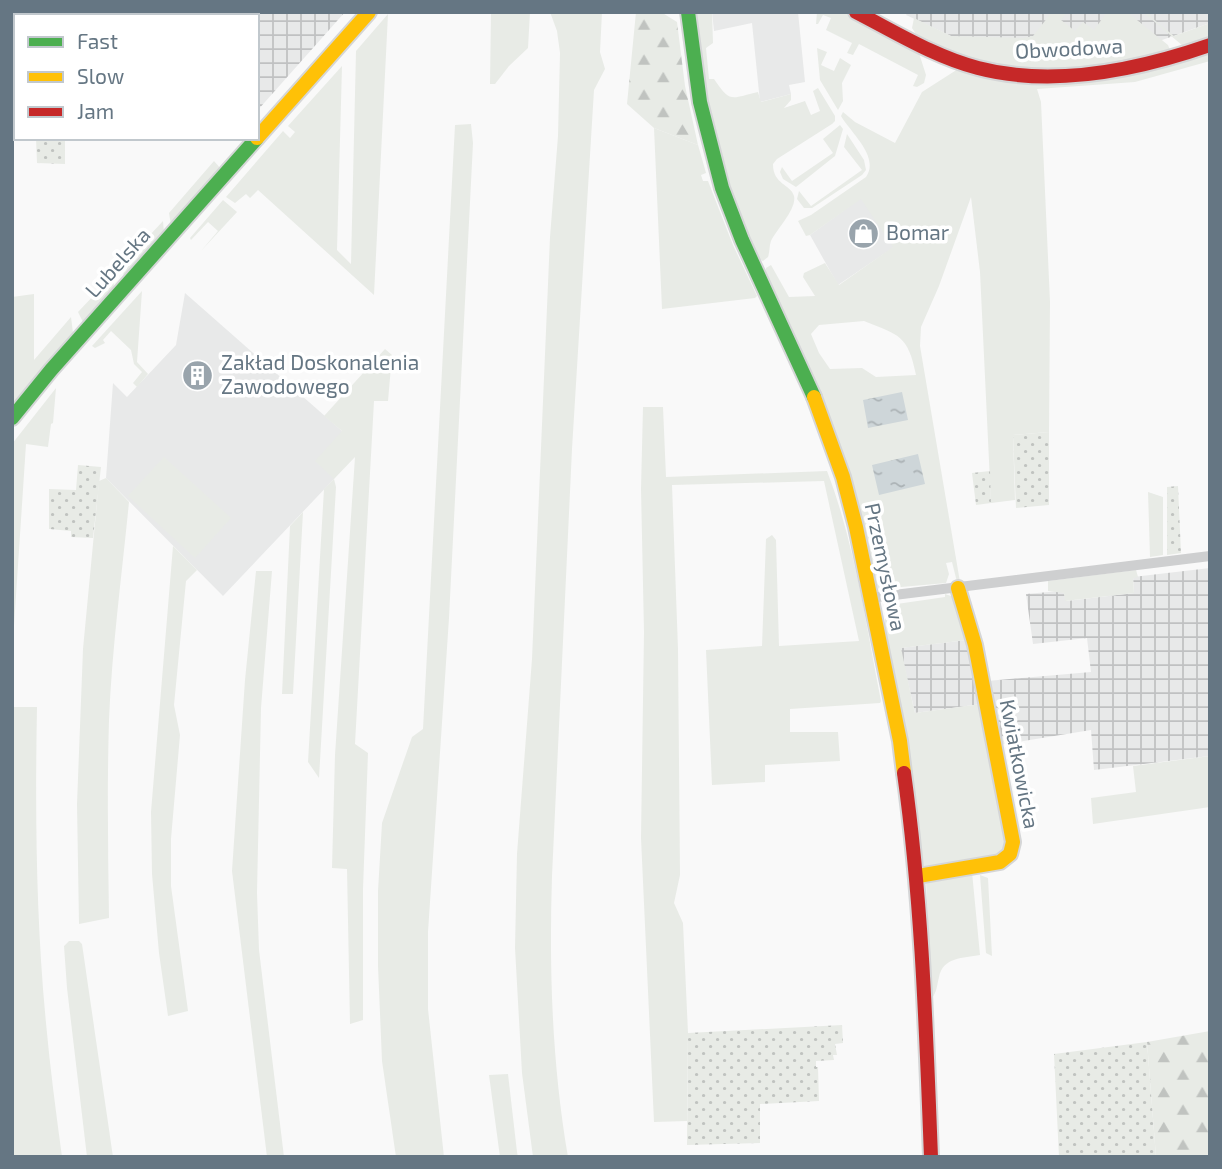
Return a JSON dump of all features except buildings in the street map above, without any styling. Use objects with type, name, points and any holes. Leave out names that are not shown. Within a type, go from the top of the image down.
[{"type":"street","name":"Lubelska","points":[[259,136],[369,12]]},
{"type":"street","name":"Przemysłowa","points":[[688,12],[697,87],[713,160],[742,240],[804,370],[827,429],[849,498],[900,741],[918,876],[931,1157]]},
{"type":"street","name":"Obwodowa","points":[[856,12],[961,63],[1000,73],[1029,76],[1139,66],[1172,59],[1210,45]]},
{"type":"street","name":"Lubelska","points":[[12,418],[51,370],[255,140]]},
{"type":"street","points":[[870,598],[1210,556]]},
{"type":"street","name":"Kwiatkowicka","points":[[918,876],[1000,862],[1010,854],[1013,842],[975,645],[958,588]]},
{"type":"shaded area","points":[[345,12],[259,109],[259,14],[114,14]]},
{"type":"shaded area","points":[[712,12],[798,12],[805,82],[789,85],[791,94],[760,102],[752,23],[714,31]]},
{"type":"shaded area","points":[[908,12],[1210,12],[1210,23],[1162,40],[1122,48],[966,43],[906,15]]},
{"type":"shaded area","points":[[861,198],[894,247],[838,285],[810,235]]},
{"type":"shaded area","points":[[185,293],[342,431],[334,479],[223,596],[106,478],[113,383],[127,397],[176,345]]},
{"type":"shaded area","points":[[1210,568],[1210,756],[1094,770],[1091,730],[999,745],[987,681],[1091,672],[1087,638],[1033,644],[1026,594],[1060,591],[1064,593],[1066,601],[1134,593],[1133,577]]},
{"type":"shaded area","points":[[967,640],[981,704],[915,713],[900,648]]},
{"type":"green space","points":[[491,12],[530,12],[528,48],[495,84],[490,84]]},
{"type":"green space","points":[[550,12],[602,12],[600,52],[605,69],[594,90],[572,449],[552,876],[553,1017],[558,1087],[568,1157],[533,1157],[522,1073],[515,948],[517,854],[532,659],[550,237],[558,136],[560,53],[557,31]]},
{"type":"green space","points":[[636,12],[661,12],[677,22],[685,86],[698,145],[654,128],[627,104]]},
{"type":"green space","points":[[695,12],[712,12],[713,43],[706,48],[709,79],[714,79],[728,96],[737,97],[758,92],[761,102],[791,94],[791,100],[784,108],[805,101],[811,115],[820,111],[813,91],[818,88],[835,116],[832,124],[773,164],[776,176],[792,192],[794,201],[771,241],[768,257],[763,261],[759,259],[743,222],[711,124]]},
{"type":"green space","points":[[817,12],[843,12],[918,50],[926,75],[924,83],[913,86],[918,75],[859,44],[853,55],[847,53],[852,43],[826,30],[831,18],[823,15],[816,24]]},
{"type":"green space","points":[[1052,12],[1067,12],[1061,20],[1075,31],[1083,22],[1094,30],[1107,12],[1127,12],[1168,45],[1170,50],[1164,56],[1077,69],[1022,70],[971,61],[918,37],[912,28],[914,18],[951,36],[1023,38],[1033,36]]},
{"type":"green space","points":[[1143,12],[1148,12],[1174,36],[1210,23],[1210,39],[1188,47],[1183,46]]},
{"type":"green space","points":[[388,14],[374,295],[258,190],[250,198],[246,194],[235,203],[226,197],[283,131],[290,138],[295,132],[288,126],[342,66],[337,250],[351,264],[356,51]]},
{"type":"green space","points":[[817,48],[827,52],[821,65],[834,71],[840,58],[851,65],[842,83],[843,101],[838,110],[820,80]]},
{"type":"green space","points":[[1210,50],[1210,61],[1135,82],[1037,89],[1041,102],[1050,302],[1049,432],[1013,435],[1015,500],[991,503],[980,272],[971,197],[921,327],[920,346],[960,582],[957,582],[952,562],[946,563],[949,574],[946,583],[879,589],[875,583],[856,501],[823,399],[765,273],[766,268],[771,265],[789,297],[815,296],[803,277],[804,273],[825,263],[839,285],[893,247],[861,199],[810,235],[806,236],[798,221],[866,177],[869,169],[867,153],[841,116],[843,112],[855,122],[895,143],[922,92],[958,69],[1012,81]],"holes":[[[864,321],[900,338],[909,352],[916,375],[876,377],[862,368],[830,369],[811,334],[819,325]]]},
{"type":"green space","points":[[471,124],[473,143],[449,618],[428,932],[428,1009],[444,1157],[396,1157],[382,1061],[378,966],[382,823],[412,737],[423,729],[455,125]]},
{"type":"green space","points":[[840,125],[843,129],[835,156],[796,187],[783,179],[780,172],[782,167],[792,181],[833,153],[823,139]]},
{"type":"green space","points":[[654,128],[698,145],[706,173],[701,175],[703,181],[708,181],[757,296],[755,298],[662,309]]},
{"type":"green space","points":[[847,134],[864,160],[866,170],[812,208],[804,208],[797,199],[799,191],[811,206],[862,170],[844,147]]},
{"type":"green space","points":[[36,140],[65,140],[65,164],[37,163]]},
{"type":"green space","points":[[214,161],[221,169],[171,225],[169,213]]},
{"type":"green space","points":[[223,200],[237,212],[201,251],[218,231],[208,222],[191,240],[190,238]]},
{"type":"green space","points":[[163,221],[164,233],[124,277],[122,265]]},
{"type":"green space","points":[[113,275],[114,288],[83,322],[78,312]]},
{"type":"green space","points":[[142,291],[137,362],[148,374],[137,387],[133,383],[142,372],[134,364],[131,350],[111,331],[103,340],[105,343],[95,348],[92,346]]},
{"type":"green space","points":[[34,294],[34,360],[71,317],[73,333],[12,408],[12,297]]},
{"type":"green space","points":[[385,349],[392,355],[388,401],[374,401],[355,744],[368,753],[363,889],[363,1020],[350,1024],[347,869],[332,868],[335,755],[355,457],[334,479],[315,461],[342,431],[324,416]]},
{"type":"green space","points":[[56,388],[48,447],[26,444],[12,656],[12,444]]},
{"type":"green space","points":[[643,407],[663,407],[666,477],[827,471],[852,556],[881,701],[790,709],[790,732],[838,732],[840,761],[765,765],[765,782],[712,785],[706,650],[762,646],[766,539],[772,535],[776,540],[779,646],[859,641],[824,481],[672,485],[678,649],[680,875],[674,903],[683,923],[688,1033],[687,1121],[654,1122],[641,838]]},
{"type":"green space","points":[[1049,432],[1049,505],[1016,508],[1013,435]]},
{"type":"green space","points":[[164,457],[231,518],[195,558],[128,496]]},
{"type":"green space","points":[[78,465],[101,467],[93,538],[71,537],[71,531],[49,529],[49,489],[76,490]]},
{"type":"green space","points":[[990,471],[991,503],[976,505],[972,473]]},
{"type":"green space","points":[[106,478],[129,502],[109,720],[109,918],[79,924],[77,804],[83,649],[99,481]]},
{"type":"green space","points":[[334,479],[336,487],[319,778],[308,762],[324,489]]},
{"type":"green space","points":[[1178,486],[1181,553],[1167,555],[1167,487]]},
{"type":"green space","points":[[1148,492],[1163,497],[1163,555],[1150,557]]},
{"type":"green space","points":[[303,512],[293,694],[282,694],[290,526]]},
{"type":"green space","points":[[173,546],[197,570],[186,581],[174,705],[180,735],[171,839],[171,886],[188,1011],[168,1016],[152,874],[151,812]]},
{"type":"green space","points":[[1136,570],[1138,577],[1133,578],[1134,593],[1065,601],[1064,593],[1048,591],[1048,581]]},
{"type":"green space","points":[[256,571],[272,571],[261,708],[257,893],[259,950],[284,1157],[267,1157],[232,871],[245,680]]},
{"type":"green space","points":[[945,594],[954,597],[967,640],[901,648],[915,713],[981,704],[1009,828],[1004,856],[924,870],[911,767],[883,624],[885,610],[890,605],[945,597]]},
{"type":"green space","points":[[12,707],[37,707],[36,826],[40,944],[62,1157],[12,1157]]},
{"type":"green space","points":[[1210,756],[1210,807],[1093,824],[1091,798],[1136,792],[1133,766]]},
{"type":"green space","points":[[972,872],[980,955],[949,962],[941,970],[932,998],[926,882]]},
{"type":"green space","points":[[980,875],[988,878],[992,956],[986,953]]},
{"type":"green space","points":[[69,941],[79,941],[82,944],[113,1157],[87,1157],[67,988],[64,946]]},
{"type":"green space","points":[[842,1025],[843,1043],[835,1044],[837,1055],[833,1055],[834,1060],[816,1061],[819,1101],[760,1104],[760,1143],[687,1145],[688,1033]]},
{"type":"green space","points":[[1210,1031],[1210,1157],[1156,1157],[1147,1042]]},
{"type":"green space","points":[[1147,1042],[1156,1157],[1059,1157],[1054,1054]]},
{"type":"green space","points":[[508,1074],[518,1157],[500,1157],[489,1075]]},
{"type":"water","points":[[902,392],[908,420],[868,428],[863,400]]},
{"type":"water","points":[[918,454],[925,484],[879,495],[872,465]]},
{"type":"traffic: fast","points":[[688,12],[700,102],[722,188],[742,240],[814,397]]},
{"type":"traffic: fast","points":[[12,418],[51,370],[255,140]]},
{"type":"traffic: slow","points":[[259,136],[369,12]]},
{"type":"traffic: slow","points":[[814,397],[843,477],[856,527],[900,741],[904,773]]},
{"type":"traffic: slow","points":[[918,876],[1000,862],[1010,854],[1013,842],[975,645],[958,588]]},
{"type":"traffic: jam","points":[[856,12],[946,57],[1007,74],[1066,76],[1125,69],[1210,45]]},
{"type":"traffic: jam","points":[[904,773],[919,917],[931,1157]]},
{"type":"place","name":"Bomar","points":[[863,233]]},
{"type":"place","name":"Zakład Doskonalenia Zawodowego","points":[[198,375]]}]
